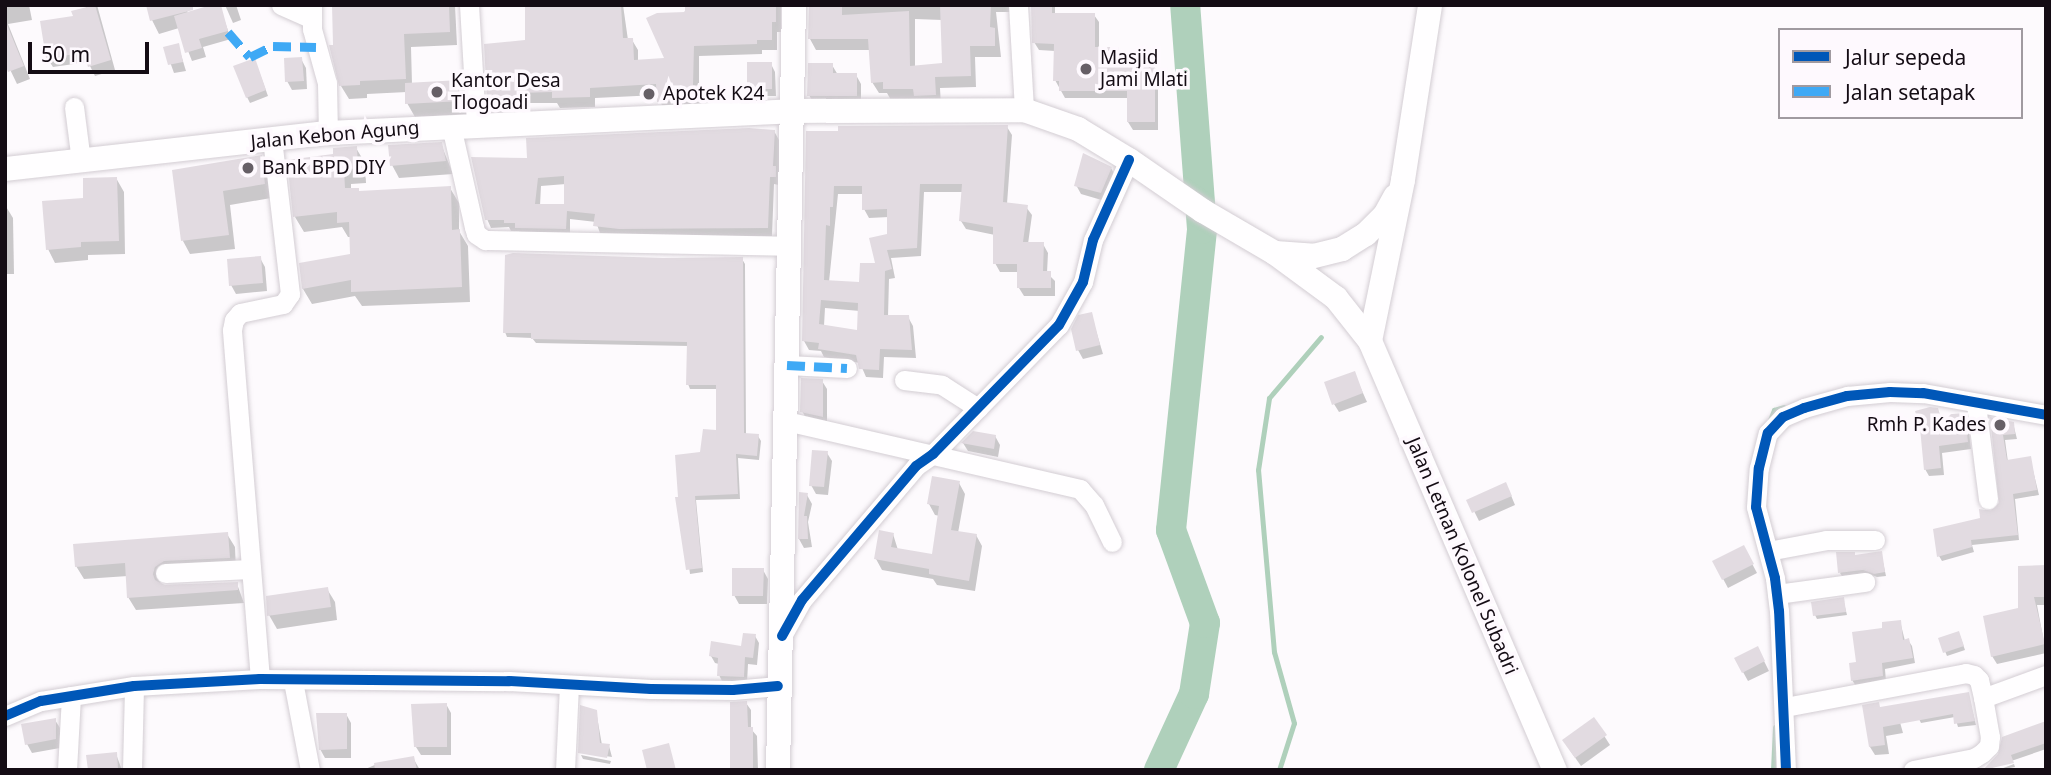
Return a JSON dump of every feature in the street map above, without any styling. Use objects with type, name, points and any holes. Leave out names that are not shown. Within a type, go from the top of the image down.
[{"type":"main road","points":[[778,770],[794,5]]},
{"type":"main road","points":[[1370,341],[1404,180],[1430,5]]},
{"type":"main road","name":"Jalan Kebon Agung","points":[[5,169],[328,134],[463,125],[791,111],[1024,110],[1078,129],[1129,160]]},
{"type":"main road","name":"Jalan Letnan Kolonel Subadri","points":[[1129,160],[1203,211],[1275,253],[1336,298],[1370,341],[1555,770]]},
{"type":"main road","points":[[1275,253],[1314,256],[1350,244],[1367,234],[1385,215],[1404,180]]},
{"type":"street","points":[[281,5],[312,12],[327,83],[328,134]]},
{"type":"street","points":[[469,5],[463,125],[476,234],[485,240],[789,246]]},
{"type":"street","points":[[1018,5],[1024,110]]},
{"type":"street","points":[[74,107],[81,161]]},
{"type":"street","points":[[260,679],[232,330],[234,320],[240,313],[283,304],[290,294],[272,139]]},
{"type":"street","points":[[782,636],[803,600],[916,466],[933,454],[1059,325],[1083,282],[1093,240],[1129,160]]},
{"type":"street","points":[[787,365],[848,368]]},
{"type":"street","points":[[904,380],[942,385],[978,408]]},
{"type":"street","points":[[1786,770],[1785,707],[1777,594],[1756,507],[1759,468],[1768,433],[1783,417],[1847,396],[1890,391],[1923,393],[2046,415]]},
{"type":"street","points":[[1976,404],[1988,499]]},
{"type":"street","points":[[786,421],[1080,489],[1094,505],[1112,542]]},
{"type":"street","points":[[1768,551],[1826,540],[1875,540]]},
{"type":"street","points":[[165,573],[251,569]]},
{"type":"street","points":[[1777,594],[1865,582]]},
{"type":"street","points":[[1785,707],[1966,673],[1974,675],[1979,680],[1983,698],[1989,746],[1974,758],[1913,770]]},
{"type":"street","points":[[1983,698],[2046,675]]},
{"type":"street","points":[[5,716],[41,701],[134,686],[260,679],[293,681],[373,678],[733,690],[778,686]]},
{"type":"street","points":[[293,681],[310,770]]},
{"type":"street","points":[[565,770],[569,685]]},
{"type":"street","points":[[132,770],[134,686]]},
{"type":"street","points":[[67,770],[71,696]]},
{"type":"building","points":[[95,5],[111,60],[88,67],[84,53],[46,58],[40,21],[73,16],[71,11]]},
{"type":"building","points":[[146,5],[193,5],[193,10],[150,21]]},
{"type":"building","points":[[211,5],[221,5],[228,31],[199,39],[202,48],[185,53],[174,16]]},
{"type":"building","points":[[332,5],[449,5],[450,32],[404,34],[406,79],[360,81],[360,85],[339,86],[329,45],[333,45]]},
{"type":"building","points":[[525,5],[621,5],[623,38],[633,38],[634,60],[664,58],[646,18],[657,13],[685,12],[685,5],[776,5],[776,22],[772,22],[772,40],[757,40],[757,44],[694,46],[693,85],[703,85],[704,100],[657,102],[656,84],[590,88],[590,97],[552,98],[552,92],[519,93],[519,100],[487,100],[484,44],[525,40]]},
{"type":"building","points":[[809,5],[842,5],[842,15],[909,11],[910,66],[942,63],[940,5],[991,5],[990,27],[995,28],[995,46],[970,46],[971,76],[935,77],[936,95],[914,96],[913,89],[883,89],[883,82],[871,83],[868,39],[808,39]]},
{"type":"building","points":[[1031,5],[1052,5],[1052,13],[1095,13],[1095,47],[1119,47],[1119,64],[1155,64],[1155,122],[1127,122],[1127,91],[1059,91],[1059,81],[1053,81],[1054,44],[1032,43]]},
{"type":"building","points":[[5,20],[24,66],[8,72],[5,64]]},
{"type":"building","points":[[179,43],[183,62],[168,65],[163,47]]},
{"type":"building","points":[[302,57],[304,81],[285,82],[284,58]]},
{"type":"building","points":[[255,58],[266,90],[246,98],[233,66]]},
{"type":"building","points":[[747,62],[772,62],[772,89],[764,89],[764,97],[747,98]]},
{"type":"building","points":[[808,63],[833,63],[833,73],[857,73],[857,96],[807,96]]},
{"type":"building","name":"Kantor Desa Tlogoadi","points":[[461,80],[462,101],[405,104],[405,83]]},
{"type":"building","points":[[1008,125],[1003,202],[1028,205],[1023,242],[1044,242],[1043,271],[1051,271],[1051,288],[1017,288],[1017,264],[993,264],[993,227],[959,221],[962,184],[920,184],[917,248],[887,250],[892,269],[885,271],[884,315],[909,315],[912,350],[880,349],[879,370],[859,369],[856,355],[818,349],[819,343],[802,341],[806,131],[838,131],[838,126]],"holes":[[[834,186],[862,186],[862,210],[887,209],[887,234],[869,238],[875,263],[860,263],[859,282],[824,280],[826,225],[830,226]],[[821,300],[858,303],[857,330],[819,324]]]},
{"type":"building","points":[[749,128],[775,130],[773,166],[776,166],[776,177],[770,177],[768,228],[619,229],[593,226],[595,214],[567,211],[566,229],[515,228],[515,223],[504,223],[504,220],[485,220],[471,157],[527,158],[526,138]],"holes":[[[564,176],[564,204],[535,204],[538,178]]]},
{"type":"building","points":[[442,142],[446,161],[390,166],[388,145]]},
{"type":"building","points":[[357,146],[358,168],[344,170],[345,188],[359,188],[359,191],[451,186],[452,230],[460,229],[462,287],[351,292],[351,280],[302,289],[299,263],[350,254],[349,222],[337,223],[337,212],[293,217],[287,160],[333,154],[333,148]]},
{"type":"building","points":[[1083,153],[1112,167],[1101,193],[1074,186]]},
{"type":"building","points":[[262,155],[265,184],[223,191],[229,235],[181,241],[172,170]]},
{"type":"building","points":[[117,177],[119,241],[81,242],[81,247],[46,250],[42,201],[83,198],[83,178]]},
{"type":"building","points":[[513,253],[663,258],[743,257],[744,433],[759,434],[757,456],[736,454],[738,494],[695,496],[702,568],[686,570],[675,497],[678,497],[675,455],[700,452],[703,429],[716,430],[716,385],[686,385],[687,342],[531,339],[531,333],[503,333],[505,255]]},
{"type":"building","points":[[261,256],[263,283],[229,286],[227,259]]},
{"type":"building","points":[[1092,312],[1100,345],[1076,351],[1071,329],[1078,315]]},
{"type":"building","points":[[1355,371],[1363,393],[1332,405],[1324,382]]},
{"type":"building","points":[[801,378],[823,379],[823,417],[800,412]]},
{"type":"building","points":[[1938,408],[1940,415],[1965,413],[1968,442],[1939,446],[1941,468],[1924,470],[1920,428],[1915,411]]},
{"type":"building","points":[[1990,417],[2014,422],[2015,434],[2003,435],[2007,460],[2031,456],[2037,490],[2013,494],[2018,535],[1971,540],[1972,547],[1937,557],[1933,529],[1980,518],[1979,509],[1990,511],[1999,503]]},
{"type":"building","points":[[973,431],[996,435],[994,449],[961,443]]},
{"type":"building","points":[[812,450],[828,451],[824,487],[809,486]]},
{"type":"building","points":[[932,476],[960,481],[951,530],[977,534],[969,581],[929,574],[929,569],[874,559],[879,530],[894,533],[891,547],[932,554],[939,506],[927,504]]},
{"type":"building","points":[[1506,482],[1512,496],[1472,513],[1466,500]]},
{"type":"building","points":[[799,492],[808,493],[804,516],[807,516],[808,539],[798,539]]},
{"type":"building","points":[[228,532],[230,558],[164,561],[155,567],[153,574],[155,580],[165,585],[238,582],[238,590],[127,598],[125,563],[75,567],[73,544]]},
{"type":"building","points":[[1744,545],[1754,564],[1722,580],[1712,561]]},
{"type":"building","points":[[1882,551],[1885,572],[1874,574],[1863,570],[1838,573],[1836,552],[1855,552],[1855,555]]},
{"type":"building","points":[[2046,565],[2046,597],[2034,597],[2045,644],[1991,657],[1983,616],[2018,608],[2018,566]]},
{"type":"building","points":[[732,568],[764,568],[763,596],[732,596]]},
{"type":"building","points":[[328,587],[331,607],[267,616],[266,596]]},
{"type":"building","points":[[1844,597],[1846,612],[1813,616],[1811,602]]},
{"type":"building","points":[[1901,620],[1903,640],[1909,638],[1913,658],[1882,663],[1883,676],[1851,681],[1849,663],[1856,662],[1852,632],[1882,628],[1882,622]]},
{"type":"building","points":[[1959,631],[1964,646],[1943,653],[1938,638]]},
{"type":"building","points":[[743,633],[756,634],[753,658],[745,657],[744,677],[717,676],[718,658],[709,656],[711,641],[741,646]]},
{"type":"building","points":[[1758,646],[1765,661],[1742,673],[1734,658]]},
{"type":"building","points":[[1969,692],[1975,721],[1954,724],[1953,714],[1883,727],[1885,745],[1869,747],[1862,705],[1879,702],[1880,707]]},
{"type":"building","points":[[747,701],[748,727],[753,727],[753,770],[730,770],[730,702]]},
{"type":"building","points":[[447,703],[447,747],[414,747],[411,704]]},
{"type":"building","points":[[580,705],[597,710],[600,743],[610,744],[607,758],[578,753]]},
{"type":"building","points":[[316,713],[347,713],[347,749],[319,750]]},
{"type":"building","points":[[1594,717],[1607,735],[1575,758],[1562,740]]},
{"type":"building","points":[[56,718],[56,739],[25,745],[21,724]]},
{"type":"building","points":[[2046,721],[2046,743],[2011,755],[2014,763],[1983,770],[1998,754],[2002,737]]},
{"type":"building","points":[[669,743],[676,770],[647,770],[642,750]]},
{"type":"building","points":[[117,752],[118,770],[88,770],[86,755]]},
{"type":"building","points":[[414,756],[417,770],[375,770],[374,763]]},
{"type":"waterway","points":[[1159,770],[1194,694],[1205,623],[1171,530],[1202,229],[1185,5]]},
{"type":"waterway","points":[[1279,770],[1294,723],[1274,652],[1258,470],[1269,398],[1321,337]]},
{"type":"waterway","points":[[1770,420],[1774,410],[1784,407]]},
{"type":"waterway","points":[[1773,770],[1775,727]]},
{"type":"marked path","points":[[228,32],[250,57],[273,46],[316,47]]},
{"type":"marked path","points":[[787,365],[847,368]]},
{"type":"cycle path","points":[[782,636],[802,600],[916,466],[933,454],[1059,325],[1083,282],[1093,240],[1129,160]]},
{"type":"cycle path","points":[[1786,770],[1779,611],[1775,578],[1756,507],[1759,468],[1768,433],[1783,417],[1804,408],[1847,396],[1890,392],[1923,393],[2046,415]]},
{"type":"cycle path","points":[[5,716],[41,701],[134,686],[260,679],[509,681],[651,689],[733,690],[778,686]]},
{"type":"place","name":"Masjid Jami Mlati","points":[[1086,69]]},
{"type":"place","name":"Kantor Desa Tlogoadi","points":[[437,92]]},
{"type":"place","name":"Apotek K24","points":[[649,94]]},
{"type":"place","name":"Bank BPD DIY","points":[[248,168]]},
{"type":"place","name":"Rmh P. Kades","points":[[2000,425]]}]
